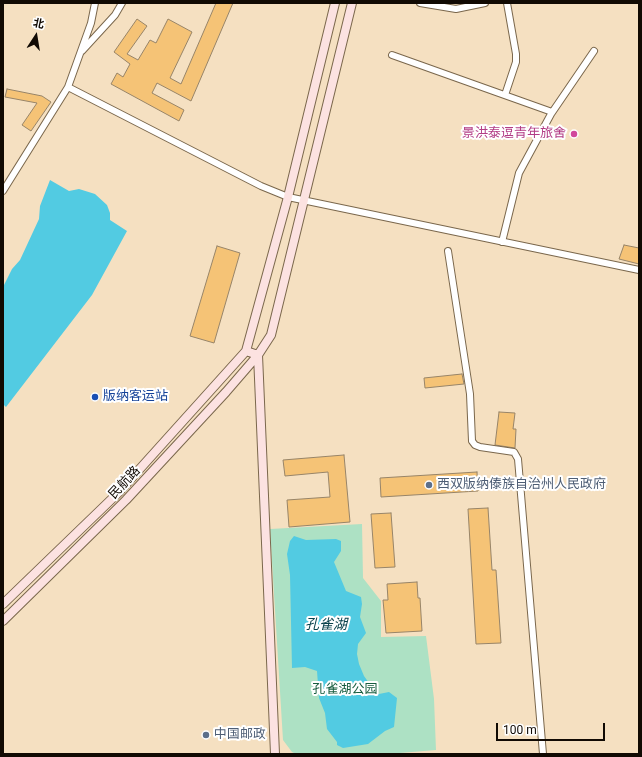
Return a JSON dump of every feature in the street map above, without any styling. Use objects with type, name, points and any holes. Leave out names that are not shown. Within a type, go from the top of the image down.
[{"type":"main road","points":[[275,754],[258,355],[246,351],[288,197],[335,3]]},
{"type":"main road","name":"民航路","points":[[3,621],[126,500],[258,355],[271,335],[302,201],[352,3]]},
{"type":"main road","name":"民航路","points":[[3,604],[118,492],[246,351]]},
{"type":"street","points":[[3,191],[68,87],[91,23],[96,3]]},
{"type":"street","points":[[80,54],[115,15],[122,3]]},
{"type":"street","points":[[420,3],[456,9],[485,3]]},
{"type":"street","points":[[505,96],[516,62],[516,54],[507,3]]},
{"type":"street","points":[[502,242],[519,173],[552,112],[594,51]]},
{"type":"street","points":[[392,55],[552,112]]},
{"type":"street","points":[[68,87],[261,186],[288,197],[639,270]]},
{"type":"street","points":[[448,250],[470,394],[472,441],[475,445],[480,447],[514,452],[518,460],[543,754]]},
{"type":"green space","name":"孔雀湖公园","points":[[362,524],[363,578],[381,601],[381,637],[426,636],[434,699],[436,750],[388,754],[296,754],[292,752],[283,740],[270,529]]},
{"type":"water","points":[[50,180],[69,191],[79,189],[95,194],[107,205],[110,213],[110,220],[127,231],[92,295],[6,407],[3,404],[3,287],[12,269],[20,260],[39,219],[40,206]]},
{"type":"water","name":"孔雀湖","points":[[294,536],[306,540],[336,539],[341,541],[341,551],[334,562],[346,591],[361,597],[362,604],[360,617],[366,633],[358,644],[357,654],[359,664],[364,676],[376,693],[379,694],[389,692],[397,698],[394,727],[385,731],[368,744],[343,748],[337,745],[337,742],[327,729],[325,713],[319,698],[317,671],[305,667],[292,668],[290,575],[287,554],[290,541]]},
{"type":"building","points":[[216,3],[233,3],[191,101],[157,83],[152,93],[184,110],[179,121],[111,84],[117,73],[123,77],[130,64],[114,52],[137,19],[147,26],[127,54],[138,60],[150,40],[156,43],[168,19],[192,32],[170,78],[181,84]]},
{"type":"building","points":[[7,89],[42,96],[51,102],[31,131],[22,125],[37,103],[5,97]]},
{"type":"building","points":[[624,245],[639,248],[639,264],[619,259]]},
{"type":"building","points":[[217,246],[240,253],[214,343],[190,336]]},
{"type":"building","points":[[462,374],[464,384],[425,388],[424,378]]},
{"type":"building","points":[[499,412],[515,413],[513,429],[516,429],[515,448],[495,445]]},
{"type":"building","points":[[344,455],[350,522],[289,527],[287,500],[330,497],[328,472],[285,476],[283,460]]},
{"type":"building","name":"西双版纳傣族自治州人民政府","points":[[477,472],[478,491],[381,497],[380,478]]},
{"type":"building","points":[[488,508],[492,570],[496,570],[501,643],[476,644],[468,509]]},
{"type":"building","points":[[391,513],[395,567],[375,568],[371,514]]},
{"type":"building","points":[[417,582],[418,598],[420,598],[422,631],[386,633],[383,600],[388,600],[387,584]]},
{"type":"place","name":"景洪泰逗青年旅舍","points":[[574,134]]},
{"type":"place","name":"版纳客运站","points":[[95,397]]},
{"type":"place","name":"西双版纳傣族自治州人民政府","points":[[429,485]]},
{"type":"place","name":"中国邮政","points":[[206,735]]}]
